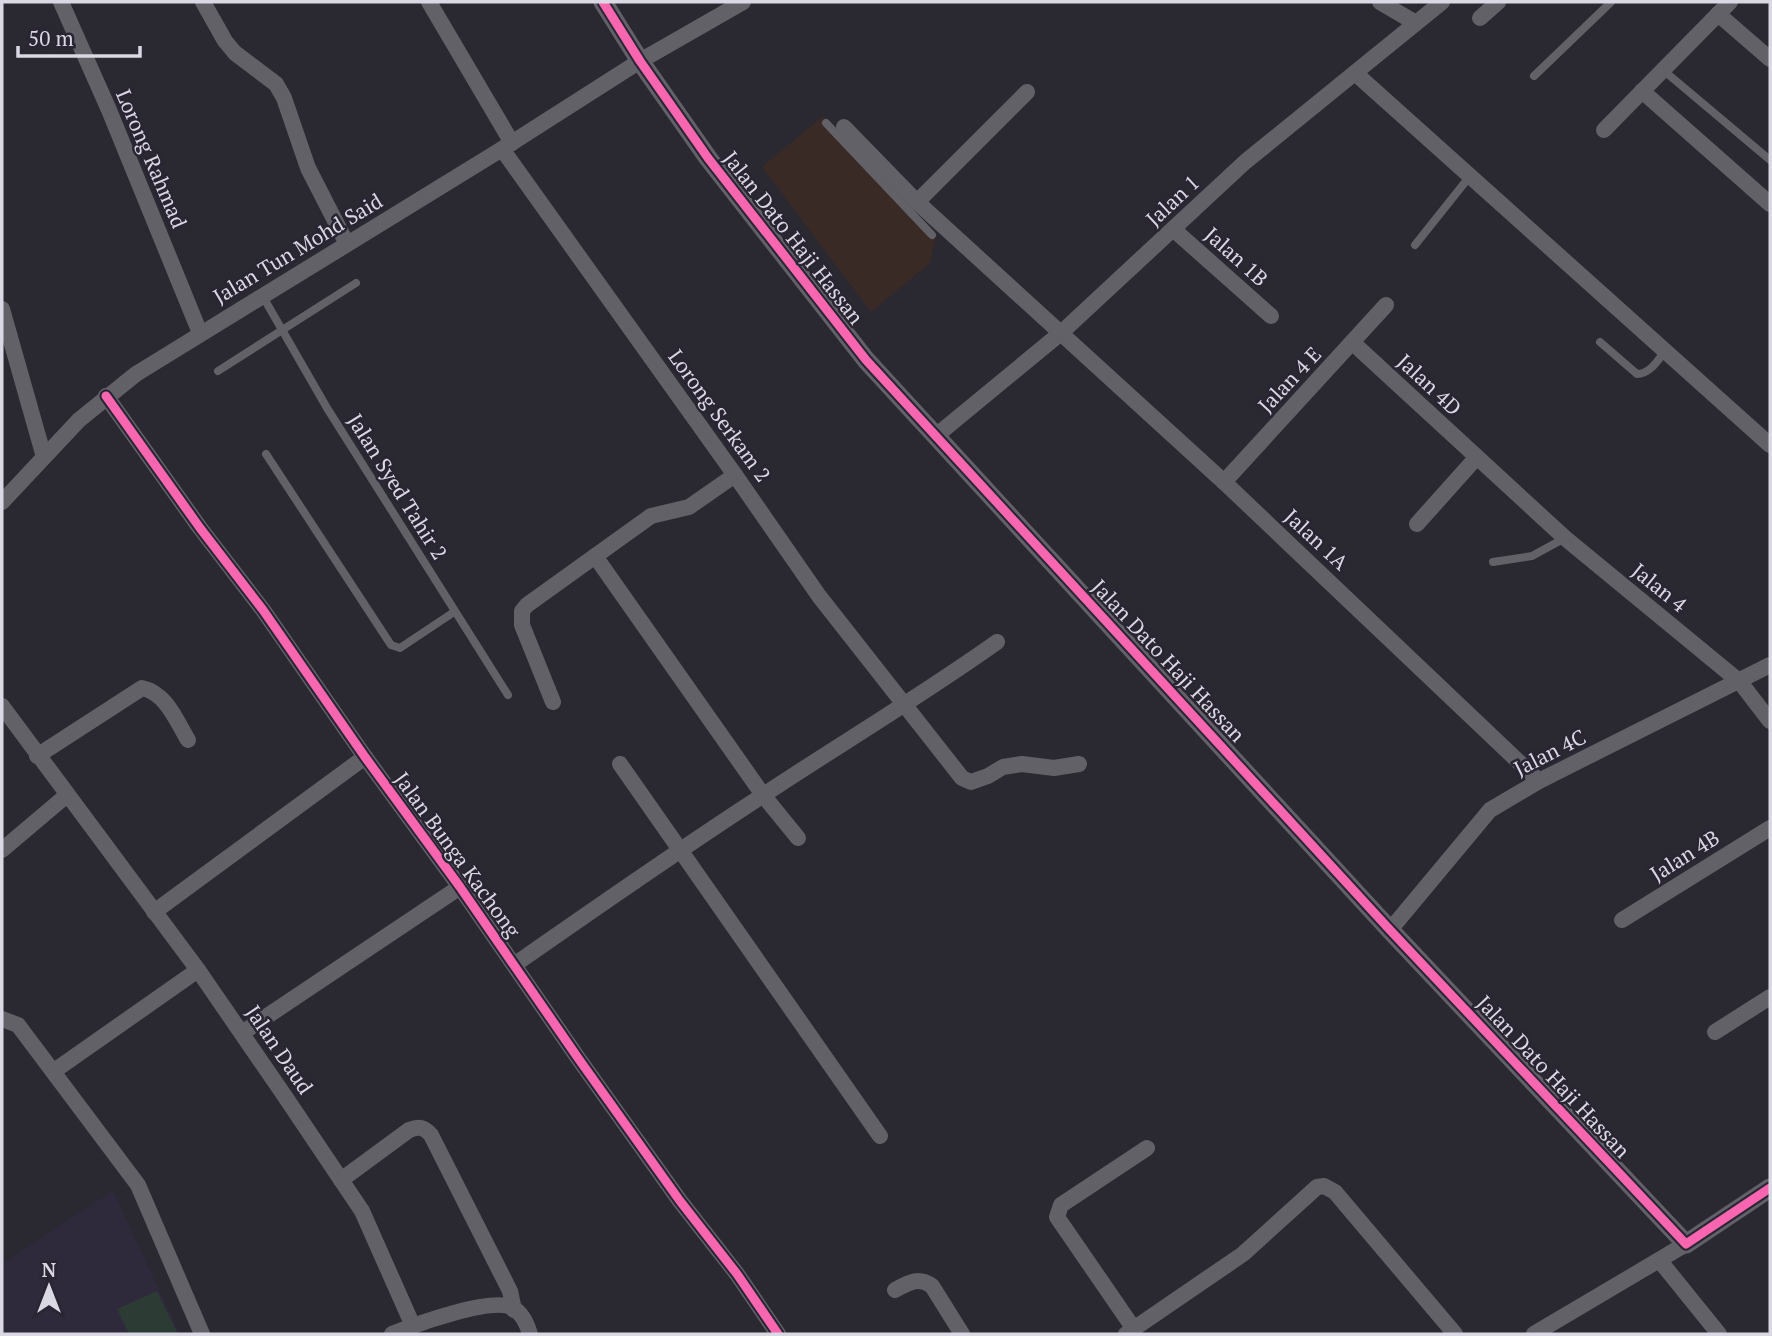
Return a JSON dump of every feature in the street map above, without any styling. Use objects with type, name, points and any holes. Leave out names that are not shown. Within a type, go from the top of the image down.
[{"type":"street","name":"Lorong Rahmad","points":[[61,2],[114,122],[200,333]]},
{"type":"street","points":[[203,2],[230,47],[276,84],[284,98],[308,168],[347,244]]},
{"type":"street","name":"Lorong Serkam 2","points":[[429,2],[507,146],[819,596],[962,778],[971,782],[988,776],[1003,766],[1022,764],[1054,768],[1079,764]]},
{"type":"street","name":"Jalan Dato Haji Hassan","points":[[603,2],[640,61],[708,158],[839,327],[899,396],[1390,930],[1686,1244]]},
{"type":"street","name":"Jalan Tun Mohd Said","points":[[2,502],[79,420],[106,396],[200,333],[507,146],[640,61],[743,2]]},
{"type":"street","points":[[1380,2],[1416,23]]},
{"type":"street","name":"Jalan 1","points":[[937,435],[1062,332],[1245,162],[1442,2]]},
{"type":"street","points":[[1480,18],[1498,2]]},
{"type":"street","points":[[1604,130],[1730,2]]},
{"type":"street","points":[[1718,14],[1770,59]]},
{"type":"street","points":[[1355,73],[1770,445]]},
{"type":"street","points":[[1642,91],[1770,204]]},
{"type":"street","points":[[917,202],[1027,92]]},
{"type":"street","name":"Jalan 1A","points":[[844,127],[867,159],[1062,332],[1539,781]]},
{"type":"street","name":"Jalan 1B","points":[[1174,229],[1271,316]]},
{"type":"street","name":"Jalan 4 E","points":[[1224,482],[1386,305]]},
{"type":"street","points":[[2,309],[44,457]]},
{"type":"street","name":"Jalan 4D","points":[[1353,343],[1515,494]]},
{"type":"street","name":"Jalan Bunga Kachong","points":[[106,396],[200,528],[263,610],[680,1201],[737,1274],[778,1334]]},
{"type":"street","points":[[1417,524],[1476,458]]},
{"type":"street","points":[[552,702],[522,625],[522,611],[651,516],[689,507],[735,475]]},
{"type":"street","name":"Jalan 4","points":[[1515,494],[1740,682],[1770,721]]},
{"type":"street","points":[[595,556],[763,795],[798,838]]},
{"type":"street","points":[[514,965],[763,795],[905,705],[997,642]]},
{"type":"street","name":"Jalan 4C","points":[[1390,930],[1490,810],[1539,781],[1770,665]]},
{"type":"street","points":[[37,756],[142,688],[151,690],[164,699],[188,740]]},
{"type":"street","name":"Jalan Daud","points":[[2,706],[198,970],[341,1180],[362,1212],[413,1326]]},
{"type":"street","points":[[154,912],[365,757]]},
{"type":"street","points":[[620,764],[880,1136]]},
{"type":"street","points":[[2,850],[67,795]]},
{"type":"street","name":"Jalan 4B","points":[[1622,920],[1770,828]]},
{"type":"street","points":[[242,1033],[460,887]]},
{"type":"street","points":[[54,1071],[198,970]]},
{"type":"street","points":[[1715,1032],[1770,997]]},
{"type":"street","points":[[2,1019],[18,1025],[138,1185],[202,1334]]},
{"type":"street","points":[[341,1180],[409,1130],[425,1128],[432,1135],[510,1291],[514,1310]]},
{"type":"street","points":[[1147,1148],[1061,1205],[1057,1217],[1130,1331],[1243,1254],[1317,1187],[1324,1186],[1335,1192],[1455,1334]]},
{"type":"street","points":[[1534,1334],[1768,1194]]},
{"type":"street","points":[[1660,1261],[1719,1334]]},
{"type":"street","points":[[895,1290],[910,1282],[925,1281],[932,1286],[962,1334]]},
{"type":"street","points":[[392,1334],[413,1326],[498,1305],[514,1310],[525,1320],[530,1334]]},
{"type":"lane","points":[[1534,76],[1611,2]]},
{"type":"lane","points":[[1663,70],[1770,160]]},
{"type":"lane","points":[[826,123],[867,159],[932,235]]},
{"type":"lane","points":[[1415,245],[1469,176]]},
{"type":"lane","points":[[218,371],[356,283]]},
{"type":"lane","name":"Jalan Syed Tahir 2","points":[[262,295],[281,331],[508,695]]},
{"type":"lane","points":[[1600,342],[1637,374],[1643,374],[1665,351]]},
{"type":"lane","points":[[266,454],[391,645],[400,648],[454,612]]},
{"type":"lane","points":[[1493,562],[1532,556],[1565,538]]},
{"type":"shaded area","points":[[823,116],[936,236],[930,263],[871,312],[762,167]]},
{"type":"shaded area","points":[[113,1191],[180,1334],[2,1334],[2,1264]]},
{"type":"green space","points":[[157,1291],[178,1334],[129,1334],[117,1309]]},
{"type":"cycle path","points":[[603,2],[640,61],[708,158],[866,360],[1390,930],[1686,1244],[1770,1188]]},
{"type":"cycle path","points":[[106,396],[200,528],[263,610],[578,1058],[778,1334]]}]
